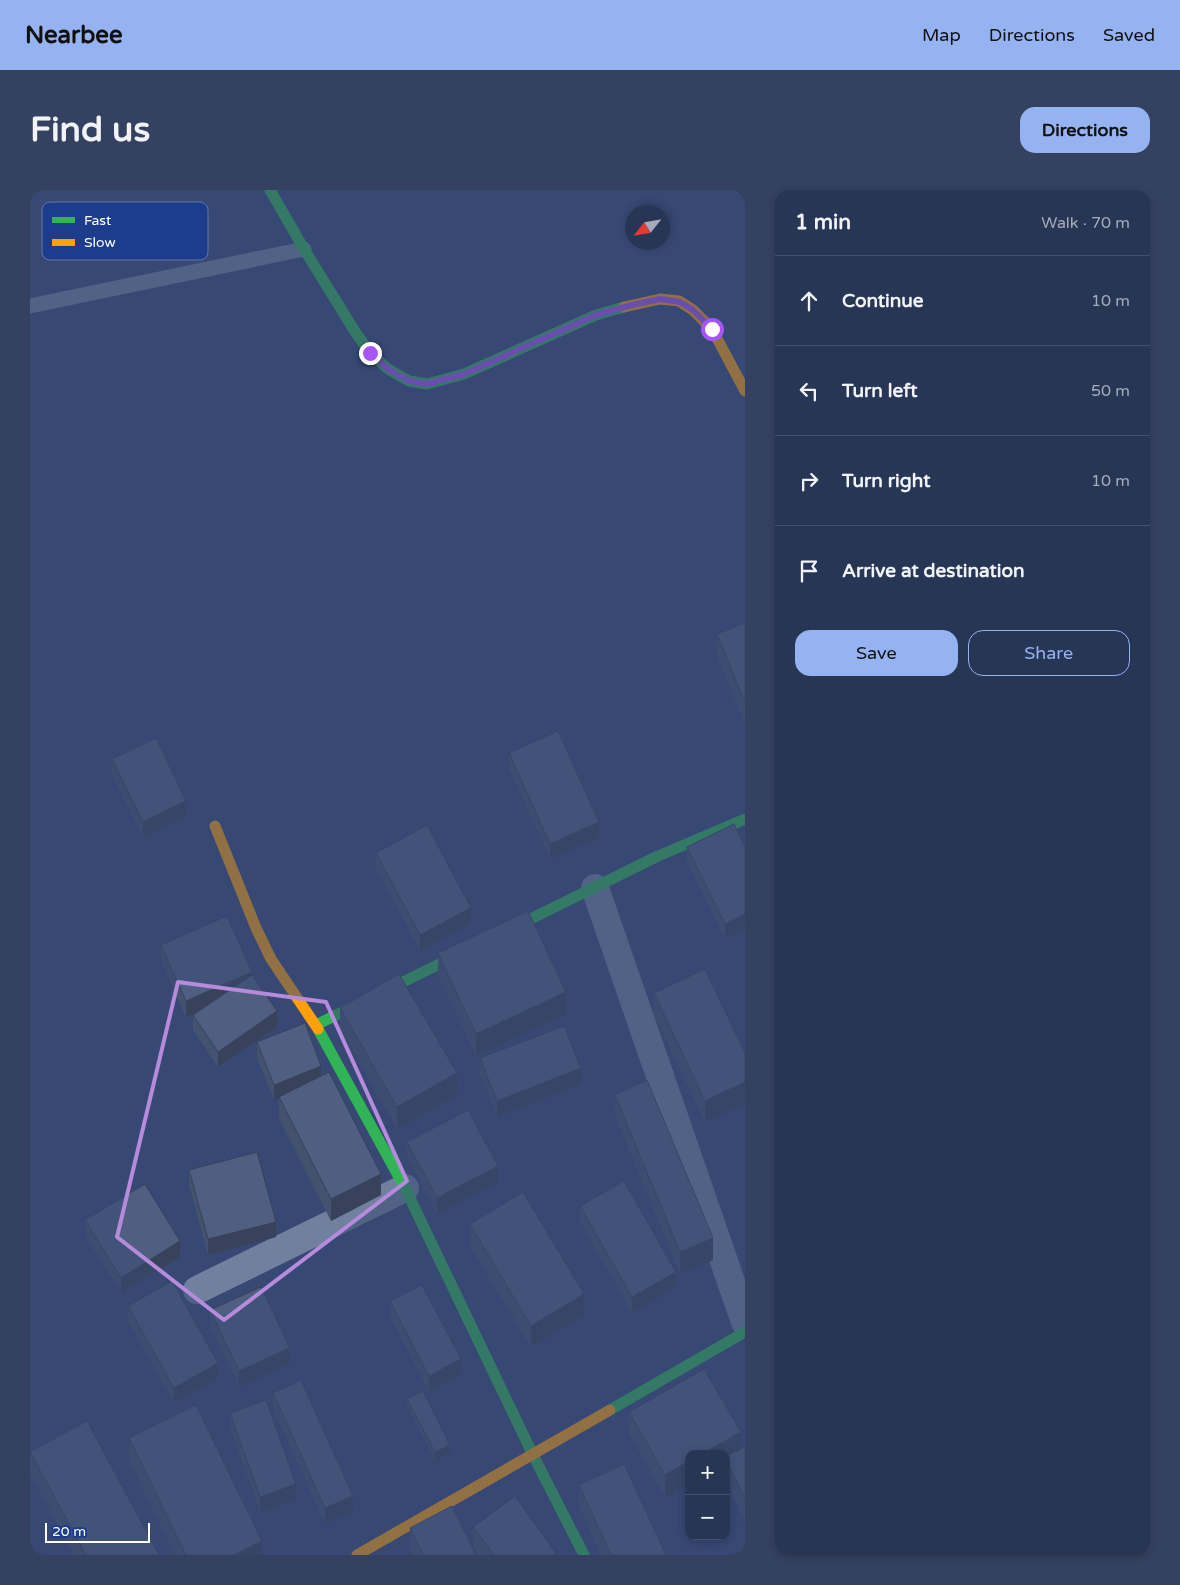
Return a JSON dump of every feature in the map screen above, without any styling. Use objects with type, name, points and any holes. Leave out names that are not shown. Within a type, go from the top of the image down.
[{"type":"street","points":[[270,190],[304,249],[370,353],[388,369],[409,381],[427,384],[464,374],[596,315],[660,299],[680,302],[693,310],[712,329],[745,390]]},
{"type":"street","points":[[316,1025],[658,856],[745,819]]},
{"type":"street","points":[[216,826],[256,928],[271,959],[316,1025],[405,1188],[533,1456],[584,1555]]},
{"type":"street","points":[[595,888],[745,1322]]},
{"type":"street","points":[[198,1290],[405,1188]]},
{"type":"street","points":[[357,1555],[533,1456],[745,1332]]},
{"type":"lane","points":[[30,306],[304,249]]},
{"type":"highlighted area","points":[[178,982],[326,1002],[407,1181],[224,1320],[117,1237]]},
{"type":"building","points":[[745,623],[745,703],[717,634]]},
{"type":"building","points":[[558,731],[599,822],[550,844],[509,753]]},
{"type":"building","points":[[156,738],[186,801],[143,822],[112,759]]},
{"type":"building","points":[[734,824],[745,847],[745,914],[725,924],[687,847]]},
{"type":"building","points":[[427,825],[471,908],[420,935],[376,853]]},
{"type":"building","points":[[528,911],[566,992],[476,1034],[438,953]]},
{"type":"building","points":[[227,916],[252,972],[186,1001],[161,945]]},
{"type":"building","points":[[705,969],[745,1053],[745,1082],[705,1101],[654,993]]},
{"type":"building","points":[[399,974],[457,1073],[397,1107],[340,1008]]},
{"type":"building","points":[[252,975],[277,1011],[218,1052],[193,1015]]},
{"type":"building","points":[[305,1023],[321,1066],[274,1085],[257,1042]]},
{"type":"building","points":[[564,1026],[581,1068],[497,1101],[480,1058]]},
{"type":"building","points":[[329,1072],[381,1174],[331,1199],[279,1097]]},
{"type":"building","points":[[647,1080],[713,1238],[680,1252],[615,1095]]},
{"type":"building","points":[[468,1110],[498,1166],[437,1198],[407,1142]]},
{"type":"building","points":[[257,1152],[276,1222],[208,1239],[189,1170]]},
{"type":"building","points":[[624,1181],[676,1272],[632,1297],[580,1206]]},
{"type":"building","points":[[145,1184],[180,1241],[121,1278],[85,1220]]},
{"type":"building","points":[[523,1192],[584,1294],[531,1326],[470,1224]]},
{"type":"building","points":[[172,1281],[218,1363],[174,1388],[128,1306]]},
{"type":"building","points":[[422,1285],[461,1359],[429,1376],[390,1301]]},
{"type":"building","points":[[261,1287],[290,1348],[239,1371],[210,1310]]},
{"type":"building","points":[[704,1369],[741,1432],[709,1450],[685,1450],[685,1463],[665,1475],[629,1412]]},
{"type":"building","points":[[301,1380],[353,1496],[325,1508],[273,1393]]},
{"type":"building","points":[[423,1391],[450,1445],[435,1452],[407,1399]]},
{"type":"building","points":[[266,1400],[296,1484],[260,1497],[230,1413]]},
{"type":"building","points":[[196,1405],[262,1541],[234,1555],[186,1555],[129,1438]]},
{"type":"building","points":[[87,1421],[159,1555],[86,1555],[30,1452]]},
{"type":"building","points":[[745,1447],[745,1499],[730,1468],[730,1454]]},
{"type":"building","points":[[624,1464],[666,1555],[611,1555],[579,1485]]},
{"type":"building","points":[[515,1496],[557,1555],[494,1555],[473,1527]]},
{"type":"building","points":[[452,1506],[476,1555],[423,1555],[410,1528]]},
{"type":"traffic: fast","points":[[270,190],[304,249],[370,353],[388,369],[409,381],[427,384],[464,374],[596,315],[624,307]]},
{"type":"traffic: fast","points":[[316,1025],[658,856],[745,819]]},
{"type":"traffic: fast","points":[[318,1029],[405,1188],[533,1455],[584,1555]]},
{"type":"traffic: fast","points":[[610,1410],[745,1332]]},
{"type":"traffic: slow","points":[[624,307],[660,299],[679,301],[693,310],[712,329],[745,391]]},
{"type":"traffic: slow","points":[[215,826],[256,928],[271,959],[318,1029]]},
{"type":"traffic: slow","points":[[357,1555],[610,1410]]},
{"type":"route","points":[[370,353],[388,369],[409,381],[427,384],[464,374],[596,315],[660,299],[680,302],[693,310],[712,329]]}]
